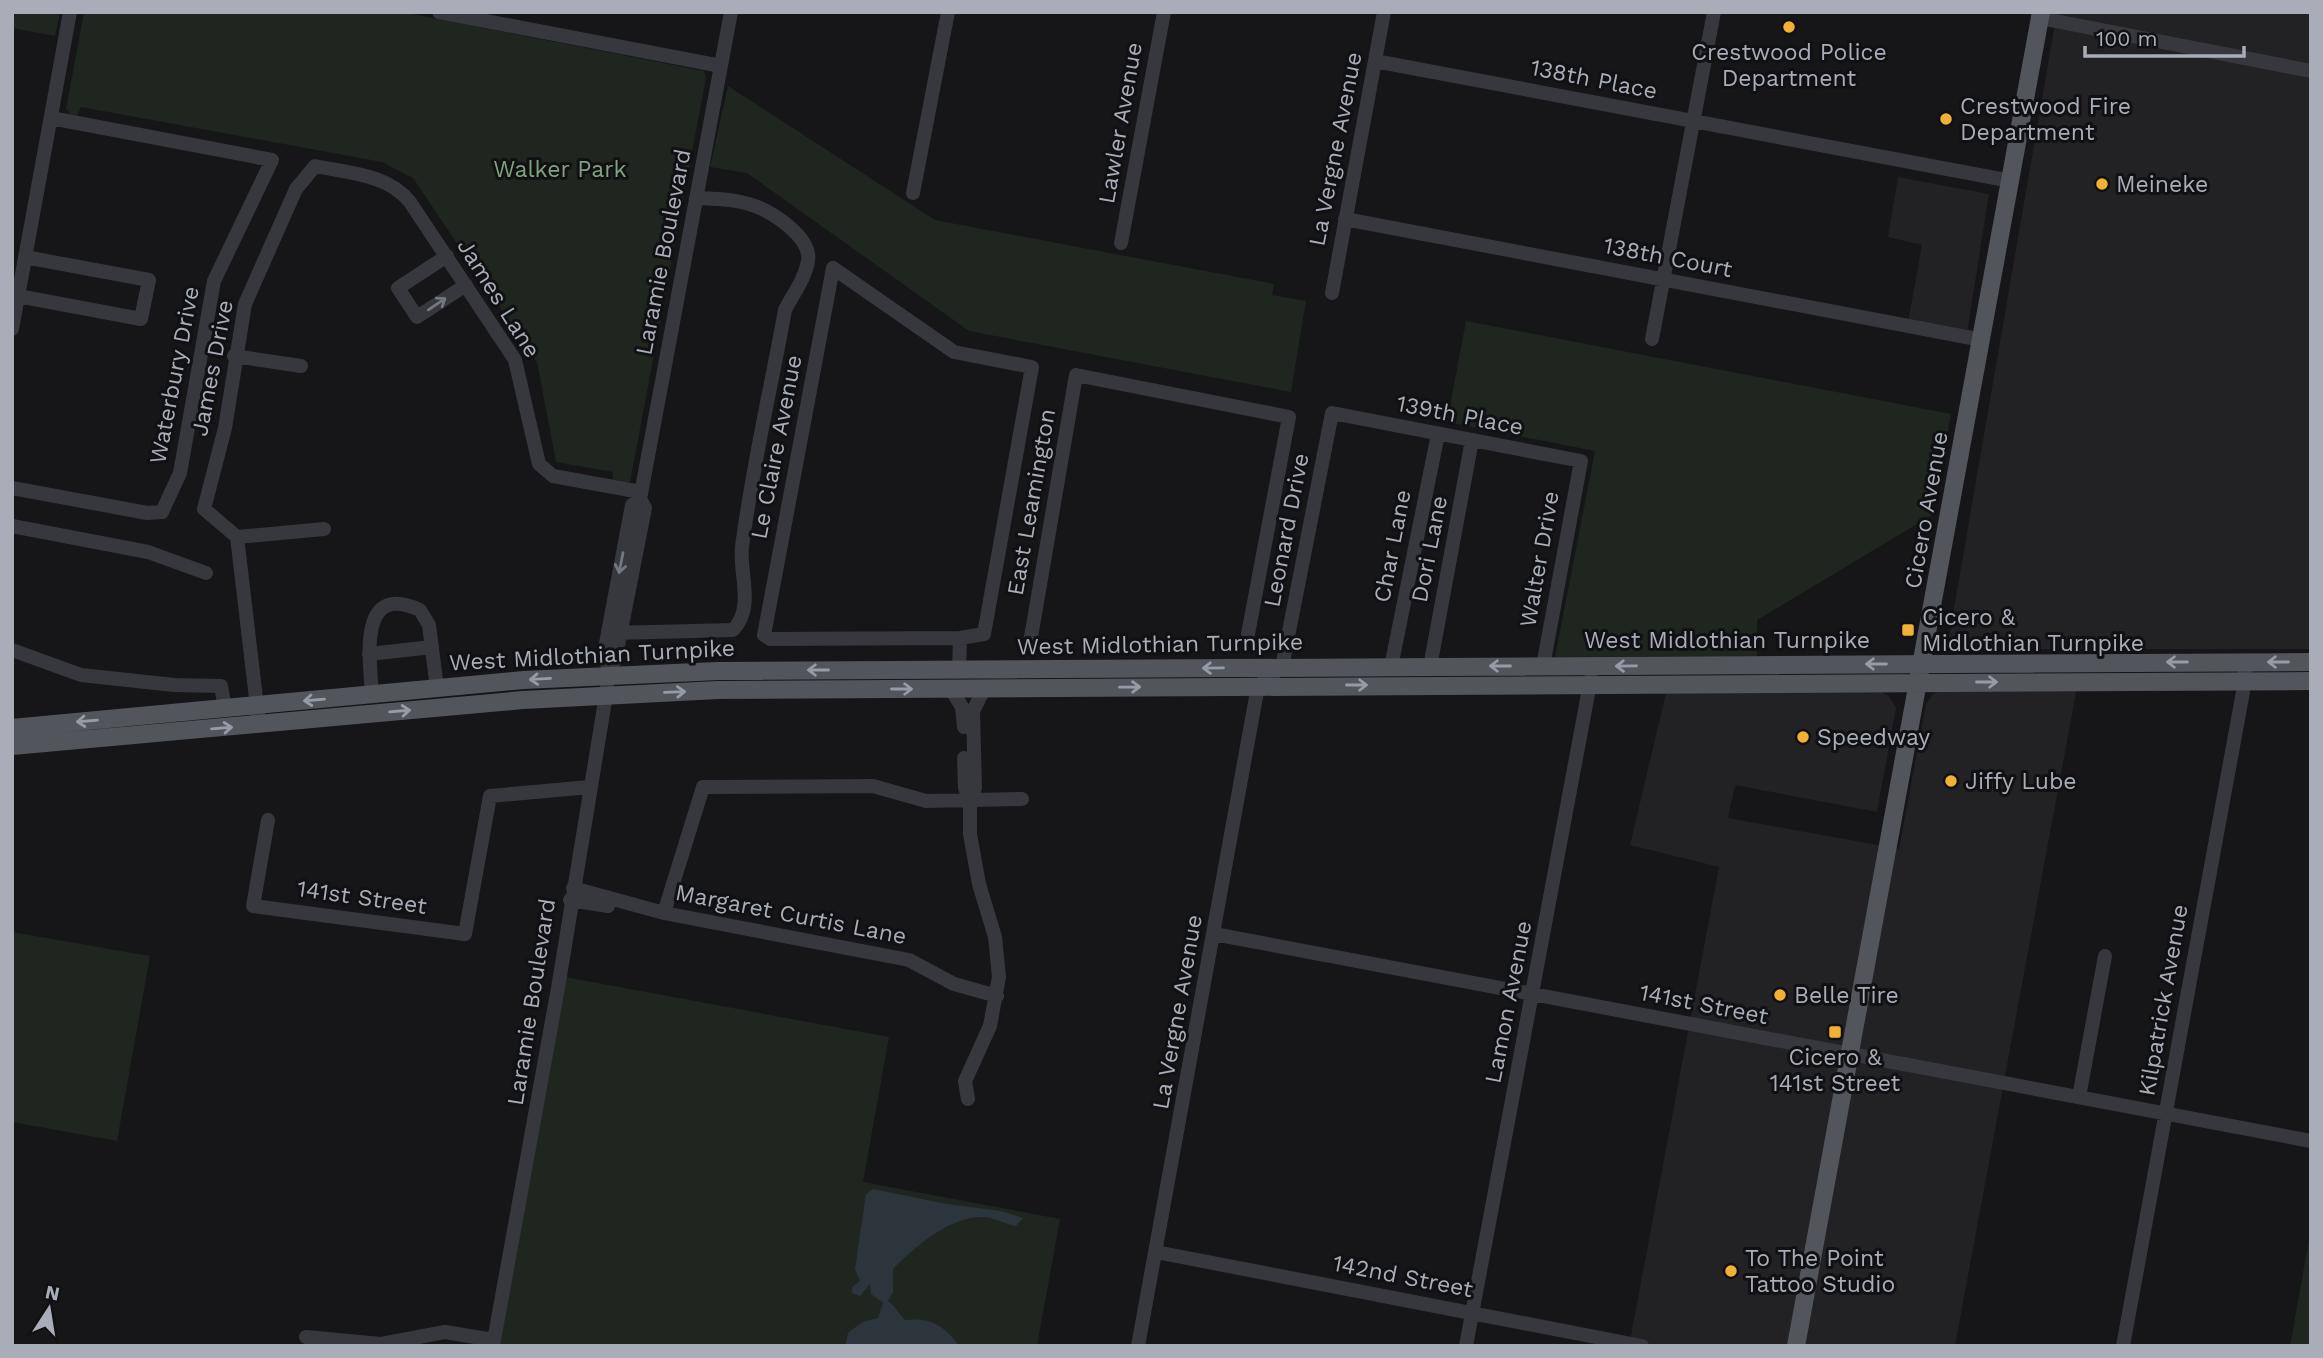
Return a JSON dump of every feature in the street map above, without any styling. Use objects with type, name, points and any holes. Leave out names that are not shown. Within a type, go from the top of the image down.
[{"type":"main road","name":"Cicero Avenue","points":[[1796,1346],[2041,15]]},
{"type":"main road","name":"West Midlothian Turnpike","points":[[12,728],[609,670],[2311,662]]},
{"type":"main road","points":[[959,670],[968,689]]},
{"type":"main road","name":"West Midlothian Turnpike","points":[[12,746],[606,695],[718,690],[2311,681]]},
{"type":"street","points":[[12,329],[71,12]]},
{"type":"street","points":[[439,12],[721,65]]},
{"type":"street","name":"Laramie Boulevard","points":[[494,1343],[558,988],[609,670],[615,661],[613,633],[645,508],[641,496],[731,12]]},
{"type":"street","points":[[913,193],[948,12]]},
{"type":"street","name":"Lawler Avenue","points":[[1121,243],[1164,12]]},
{"type":"street","name":"La Vergne Avenue","points":[[1332,293],[1384,12]]},
{"type":"street","points":[[1653,340],[1714,12]]},
{"type":"street","points":[[2041,15],[2311,71]]},
{"type":"street","name":"138th Place","points":[[1375,61],[2011,181]]},
{"type":"street","name":"Waterbury Drive","points":[[12,488],[147,513],[162,512],[180,473],[214,281],[272,160],[51,118]]},
{"type":"street","name":"James Lane","points":[[315,166],[386,181],[400,188],[515,360],[539,464],[553,476],[641,496]]},
{"type":"street","name":"James Drive","points":[[237,537],[204,509],[225,429],[244,304],[296,189],[315,166]]},
{"type":"street","points":[[613,633],[733,630],[738,625],[745,595],[742,549],[785,310],[803,279],[809,259],[803,242],[773,216],[755,206],[730,200],[696,198]]},
{"type":"street","name":"138th Court","points":[[1345,219],[1982,341]]},
{"type":"street","points":[[447,256],[398,288],[411,308],[417,317],[466,285]]},
{"type":"street","points":[[18,296],[141,319],[149,280],[25,257]]},
{"type":"street","name":"Le Claire Avenue","points":[[833,268],[954,352],[1032,367],[984,634],[960,638],[770,639],[764,635],[833,268]]},
{"type":"street","points":[[234,356],[301,366]]},
{"type":"street","name":"East Leamington","points":[[1031,637],[1076,375],[1289,417],[1248,634]]},
{"type":"street","name":"139th Place","points":[[1332,413],[1581,461]]},
{"type":"street","name":"Leonard Drive","points":[[1282,667],[1332,413]]},
{"type":"street","name":"Char Lane","points":[[1391,667],[1438,434]]},
{"type":"street","name":"Dori Lane","points":[[1430,667],[1472,440]]},
{"type":"street","name":"Walter Drive","points":[[1543,666],[1581,461]]},
{"type":"street","points":[[12,526],[156,554],[206,573]]},
{"type":"street","points":[[259,724],[237,537],[324,529]]},
{"type":"street","points":[[372,694],[368,640],[375,615],[400,604],[411,606],[425,616],[437,688]]},
{"type":"street","points":[[959,670],[960,638]]},
{"type":"street","points":[[369,654],[432,647]]},
{"type":"street","points":[[12,650],[81,675],[174,685],[221,686],[225,708]]},
{"type":"street","name":"Kilpatrick Avenue","points":[[2123,1346],[2245,681],[2245,662]]},
{"type":"street","name":"Lamon Avenue","points":[[1466,1346],[1533,996],[1592,666]]},
{"type":"street","points":[[1258,686],[1282,667]]},
{"type":"street","name":"La Vergne Avenue","points":[[1138,1346],[1258,686]]},
{"type":"street","points":[[968,689],[962,706],[965,788],[970,801],[974,863],[999,957],[997,996],[985,1041],[965,1082],[968,1100]]},
{"type":"street","points":[[968,689],[973,711],[975,788],[970,801]]},
{"type":"street","points":[[664,913],[703,787],[873,786],[918,800],[1022,799]]},
{"type":"street","name":"141st Street","points":[[268,820],[253,906],[465,934],[490,796],[590,787]]},
{"type":"street","name":"Margaret Curtis Lane","points":[[571,894],[652,915],[664,913],[890,955],[926,966],[966,989],[997,996]]},
{"type":"street","name":"141st Street","points":[[1214,934],[2311,1141]]},
{"type":"street","points":[[2078,1097],[2105,956]]},
{"type":"street","name":"142nd Street","points":[[1156,1252],[1642,1346]]},
{"type":"street","points":[[306,1337],[381,1344],[438,1331],[494,1343]]},
{"type":"shaded area","points":[[2057,12],[2311,12],[2311,649],[1947,649]]},
{"type":"shaded area","points":[[1898,177],[1989,194],[1967,333],[1908,322],[1922,245],[1888,237]]},
{"type":"shaded area","points":[[2077,687],[1955,1346],[1629,1346],[1719,867],[1630,845],[1666,693],[1877,690],[1889,696],[1896,708],[1877,812],[1735,785],[1728,818],[1899,849],[1926,704],[1932,695],[1944,688]]},
{"type":"shaded area","points":[[873,1189],[947,1204],[1001,1211],[1023,1218],[1016,1226],[984,1217],[959,1221],[923,1242],[893,1269],[893,1292],[888,1301],[905,1320],[922,1320],[936,1324],[959,1346],[845,1346],[848,1333],[862,1322],[878,1318],[883,1303],[871,1294],[870,1284],[860,1296],[852,1293],[852,1287],[860,1281],[855,1269],[866,1194]]},
{"type":"green space","points":[[12,12],[60,12],[55,36],[12,28]]},
{"type":"green space","name":"Walker Park","points":[[84,12],[402,12],[704,71],[706,78],[630,482],[612,482],[613,472],[556,462],[537,362],[413,178],[382,162],[81,107],[77,116],[71,115],[66,109]]},
{"type":"green space","points":[[728,86],[935,220],[1274,284],[1272,295],[1306,301],[1291,392],[969,331],[747,173],[710,167]]},
{"type":"green space","points":[[1466,321],[1951,414],[1932,515],[1757,620],[1757,656],[1555,657],[1595,451],[1447,422]]},
{"type":"green space","points":[[12,932],[150,956],[117,1141],[12,1122]]},
{"type":"green space","points":[[565,977],[889,1037],[863,1182],[1060,1219],[1037,1346],[500,1346]]},
{"type":"green space","points":[[2311,1228],[2311,1346],[2290,1346]]},
{"type":"place","name":"Crestwood Police Department","points":[[1789,27]]},
{"type":"place","name":"Crestwood Fire Department","points":[[1946,119]]},
{"type":"place","name":"Meineke","points":[[2102,184]]},
{"type":"place","name":"Cicero & Midlothian Turnpike","points":[[1908,630]]},
{"type":"place","name":"Speedway","points":[[1803,737]]},
{"type":"place","name":"Jiffy Lube","points":[[1951,781]]},
{"type":"place","name":"Belle Tire","points":[[1780,995]]},
{"type":"place","name":"Cicero & 141st Street","points":[[1835,1032]]},
{"type":"place","name":"To The Point Tattoo Studio","points":[[1731,1271]]}]
